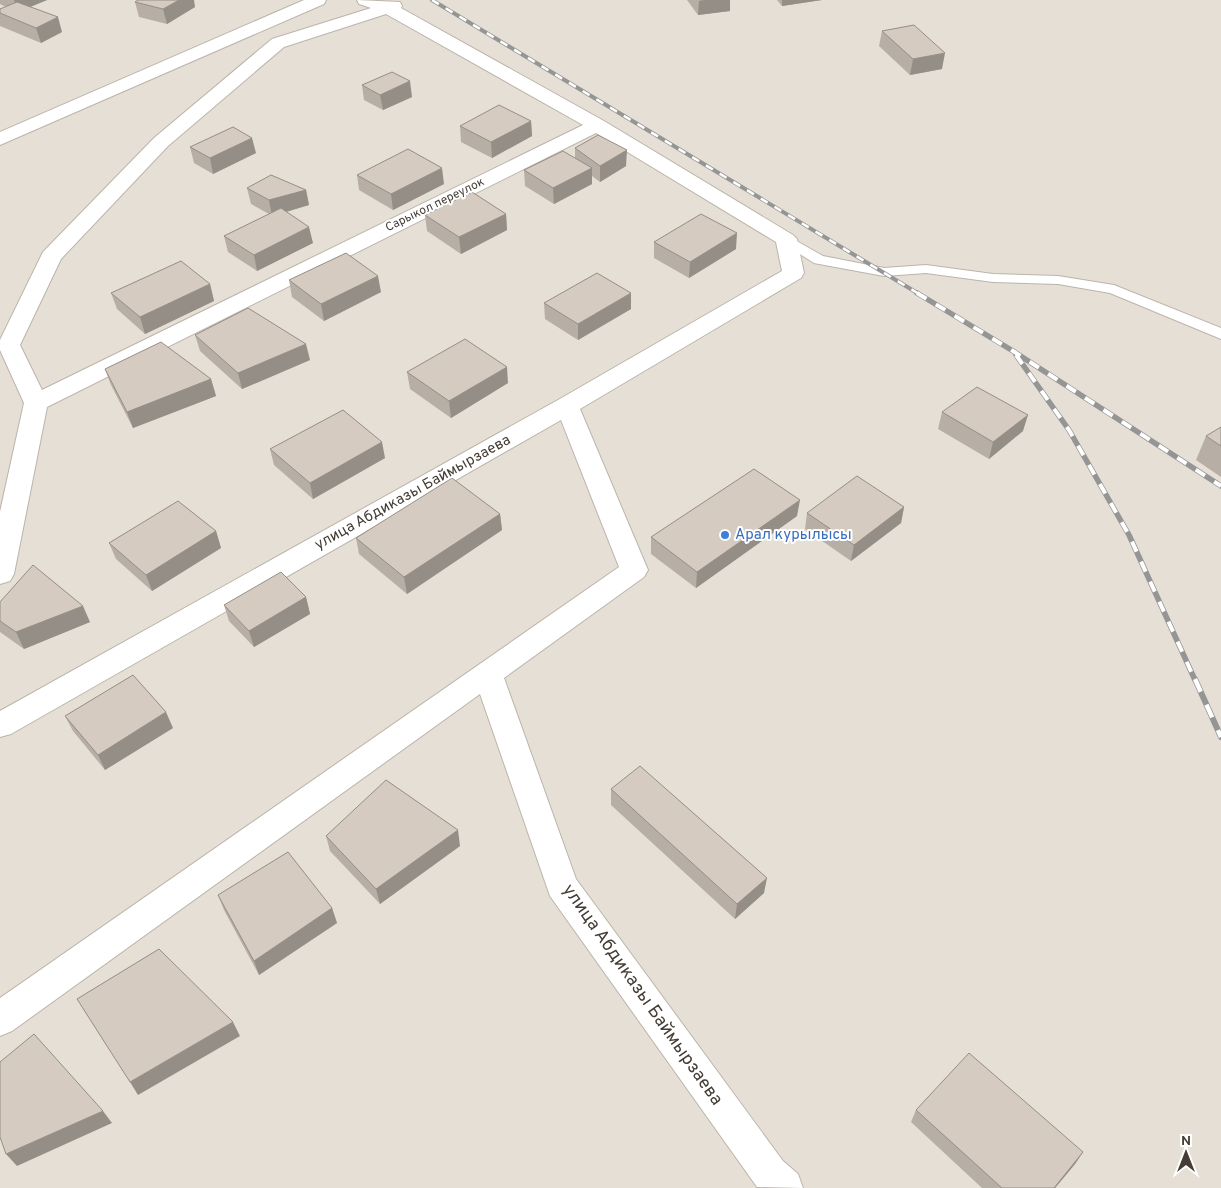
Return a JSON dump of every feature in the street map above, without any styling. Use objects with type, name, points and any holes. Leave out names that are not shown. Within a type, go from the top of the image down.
[{"type":"street","points":[[0,138],[318,0]]},
{"type":"street","points":[[365,0],[388,8],[597,125],[786,239]]},
{"type":"street","points":[[0,574],[36,403],[9,345],[51,257],[162,142],[278,43],[412,0]]},
{"type":"street","name":"Сарыкол переулок","points":[[36,403],[597,125]]},
{"type":"street","name":"улица Абдиказы Баймырзаева","points":[[0,725],[567,406],[793,272],[786,239]]},
{"type":"street","points":[[0,1019],[634,570],[567,406]]},
{"type":"street","name":"улица Абдиказы Баймырзаева","points":[[488,674],[562,886],[770,1174],[784,1188]]},
{"type":"lane","points":[[786,239],[819,260],[884,272],[926,269],[993,278],[1058,280],[1114,289],[1221,334]]},
{"type":"shaded area","points":[[0,0],[1221,0],[1221,1188],[0,1188]]},
{"type":"building","points":[[138,0],[179,0],[163,9],[135,2]]},
{"type":"building","points":[[17,2],[58,17],[36,28],[0,13],[0,9]]},
{"type":"building","points":[[914,25],[945,53],[913,59],[882,31]]},
{"type":"building","points":[[392,72],[410,81],[380,95],[362,85]]},
{"type":"building","points":[[499,105],[531,121],[491,142],[460,126]]},
{"type":"building","points":[[233,127],[252,138],[210,158],[190,147]]},
{"type":"building","points":[[598,135],[627,150],[600,166],[575,148]]},
{"type":"building","points":[[408,149],[442,168],[391,194],[357,175]]},
{"type":"building","points":[[563,151],[592,168],[553,188],[524,170]]},
{"type":"building","points":[[271,175],[306,190],[269,200],[247,188]]},
{"type":"building","points":[[472,192],[506,214],[459,237],[425,215]]},
{"type":"building","points":[[281,208],[309,227],[254,255],[224,236]]},
{"type":"building","points":[[701,214],[737,233],[690,262],[654,242]]},
{"type":"building","points":[[346,253],[378,276],[321,304],[289,280]]},
{"type":"building","points":[[181,261],[210,284],[140,317],[111,293]]},
{"type":"building","points":[[597,273],[631,293],[578,324],[544,303]]},
{"type":"building","points":[[248,308],[306,344],[238,373],[195,335]]},
{"type":"building","points":[[465,339],[507,367],[449,401],[407,372]]},
{"type":"building","points":[[161,342],[211,379],[127,412],[105,369]]},
{"type":"building","points":[[977,387],[1028,415],[993,442],[942,412]]},
{"type":"building","points":[[343,410],[382,442],[310,483],[270,449]]},
{"type":"building","points":[[1221,427],[1221,446],[1206,436]]},
{"type":"building","name":"Арал курылысы","points":[[754,469],[800,500],[697,572],[651,537]]},
{"type":"building","points":[[857,476],[904,507],[854,545],[807,513]]},
{"type":"building","points":[[452,478],[500,514],[404,577],[356,538]]},
{"type":"building","points":[[178,501],[216,531],[146,575],[109,543]]},
{"type":"building","points":[[33,565],[83,606],[16,632],[0,621],[0,602]]},
{"type":"building","points":[[281,572],[306,597],[249,631],[224,605]]},
{"type":"building","points":[[133,675],[166,712],[98,755],[65,716]]},
{"type":"building","points":[[640,766],[767,878],[737,904],[611,789]]},
{"type":"building","points":[[386,780],[458,830],[376,889],[326,836]]},
{"type":"building","points":[[288,852],[332,908],[254,961],[218,895]]},
{"type":"building","points":[[159,949],[233,1022],[130,1082],[77,999]]},
{"type":"building","points":[[34,1034],[103,1111],[6,1154],[0,1137],[0,1062]]},
{"type":"building","points":[[969,1053],[1083,1152],[1054,1188],[1002,1188],[916,1110]]},
{"type":"railway","points":[[432,0],[919,294]]},
{"type":"railway","points":[[917,293],[1013,351],[1221,486]]},
{"type":"railway","points":[[1016,355],[1069,430],[1129,535],[1195,680]]},
{"type":"railway","points":[[1195,679],[1221,737]]},
{"type":"place","name":"Арал курылысы","points":[[725,535]]}]
